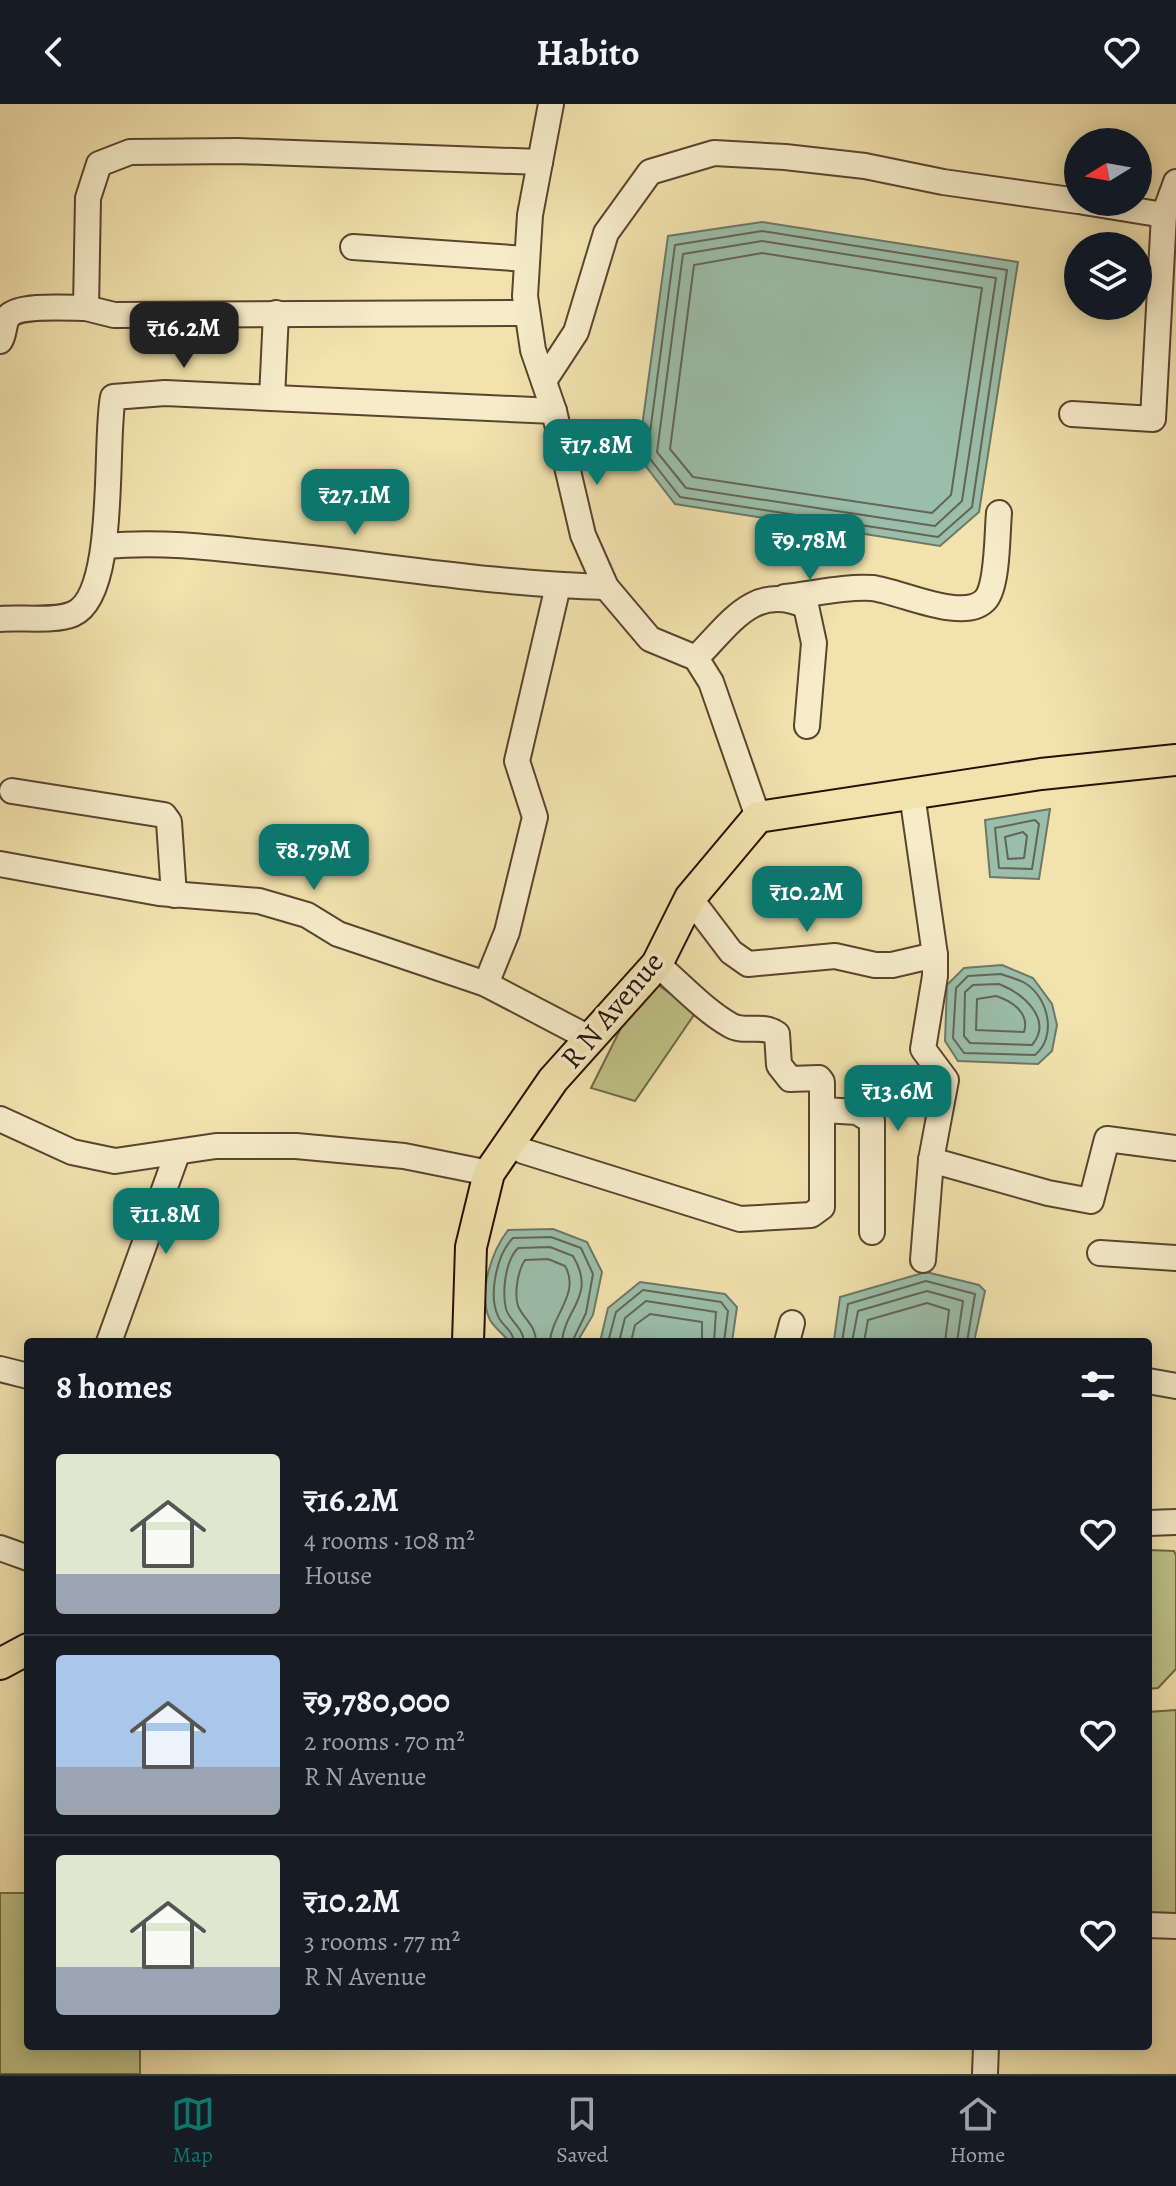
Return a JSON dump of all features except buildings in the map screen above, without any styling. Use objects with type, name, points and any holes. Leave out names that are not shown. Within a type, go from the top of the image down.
[{"type":"main road","points":[[758,817],[1041,774],[1176,760]]},
{"type":"main road","name":"R N Avenue","points":[[468,1338],[471,1247],[489,1173],[553,1080],[657,964],[690,898],[758,817]]},
{"type":"main road","points":[[0,1664],[24,1651]]},
{"type":"street","points":[[551,104],[530,215],[527,313],[533,350],[554,411],[583,535],[606,587],[650,639],[696,658],[711,682],[758,817]]},
{"type":"street","points":[[86,308],[88,198],[99,164],[130,152],[238,151],[540,162]]},
{"type":"street","points":[[544,381],[576,332],[606,233],[650,172],[714,153],[785,157],[865,166],[943,182],[1064,200]]},
{"type":"street","points":[[1072,414],[1153,419],[1167,228],[1176,182]]},
{"type":"street","points":[[1127,216],[1167,228]]},
{"type":"street","points":[[353,247],[527,259]]},
{"type":"street","points":[[0,341],[6,319],[22,309],[86,308],[114,315],[527,313]]},
{"type":"street","points":[[272,398],[276,313]]},
{"type":"street","points":[[0,619],[71,615],[83,607],[91,595],[105,546],[113,397],[165,393],[554,411]]},
{"type":"street","points":[[696,658],[745,609],[763,599],[871,588],[938,606],[973,607],[986,599],[992,584],[999,513]]},
{"type":"street","points":[[105,546],[180,543],[558,586],[606,587]]},
{"type":"street","points":[[486,984],[507,932],[535,817],[517,761],[558,586]]},
{"type":"street","points":[[785,597],[806,606],[812,623],[814,643],[807,726]]},
{"type":"street","points":[[12,791],[164,815],[169,822],[174,895]]},
{"type":"street","points":[[912,794],[935,955],[935,976],[923,1049],[946,1080],[931,1160],[923,1260]]},
{"type":"street","points":[[0,864],[174,895],[271,904],[307,915],[338,934],[486,984],[591,1039]]},
{"type":"street","points":[[690,898],[731,952],[748,964],[835,956],[875,965],[892,965],[935,955]]},
{"type":"street","points":[[510,1142],[523,1151],[712,1208],[729,1217],[752,1220],[811,1215],[822,1207],[825,1089],[819,1078],[790,1079],[783,1074],[777,1034],[768,1027],[745,1029],[729,1024],[657,964]]},
{"type":"street","points":[[824,1110],[857,1112],[872,1121],[872,1232]]},
{"type":"street","points":[[0,1119],[72,1152],[115,1161],[216,1146],[296,1146],[404,1156],[489,1173]]},
{"type":"street","points":[[931,1160],[1048,1193],[1091,1201],[1107,1139],[1176,1148]]},
{"type":"street","points":[[110,1338],[177,1154]]},
{"type":"street","points":[[1100,1253],[1176,1258]]},
{"type":"street","points":[[0,1369],[24,1375]]},
{"type":"street","points":[[1152,1382],[1176,1386]]},
{"type":"street","points":[[1152,1523],[1176,1522]]},
{"type":"street","points":[[0,1548],[24,1557]]},
{"type":"street","points":[[1152,1925],[1176,1926]]},
{"type":"street","points":[[985,2074],[986,2050]]},
{"type":"green space","points":[[654,982],[696,1012],[635,1101],[591,1088],[627,1016]]},
{"type":"green space","points":[[1152,1550],[1174,1551],[1176,1555],[1176,1669],[1158,1688],[1152,1689]]},
{"type":"green space","points":[[1176,1710],[1176,1915],[1152,1916],[1152,1712]]},
{"type":"green space","points":[[0,1893],[24,1893],[24,2050],[140,2050],[140,2074],[0,2074]]},
{"type":"water","points":[[762,222],[1018,262],[979,512],[940,546],[675,504],[638,456],[668,236]]},
{"type":"water","points":[[1050,809],[1039,879],[990,877],[985,820]]},
{"type":"water","points":[[1002,965],[1033,978],[1052,1004],[1057,1025],[1052,1051],[1038,1064],[958,1061],[945,1041],[947,985],[964,968]]},
{"type":"water","points":[[553,1229],[587,1242],[602,1272],[593,1315],[579,1338],[506,1338],[490,1320],[485,1298],[488,1273],[508,1230]]},
{"type":"water","points":[[926,1272],[979,1285],[985,1291],[975,1338],[834,1338],[840,1297]]},
{"type":"water","points":[[640,1282],[725,1294],[737,1307],[733,1338],[601,1338],[608,1308]]}]
